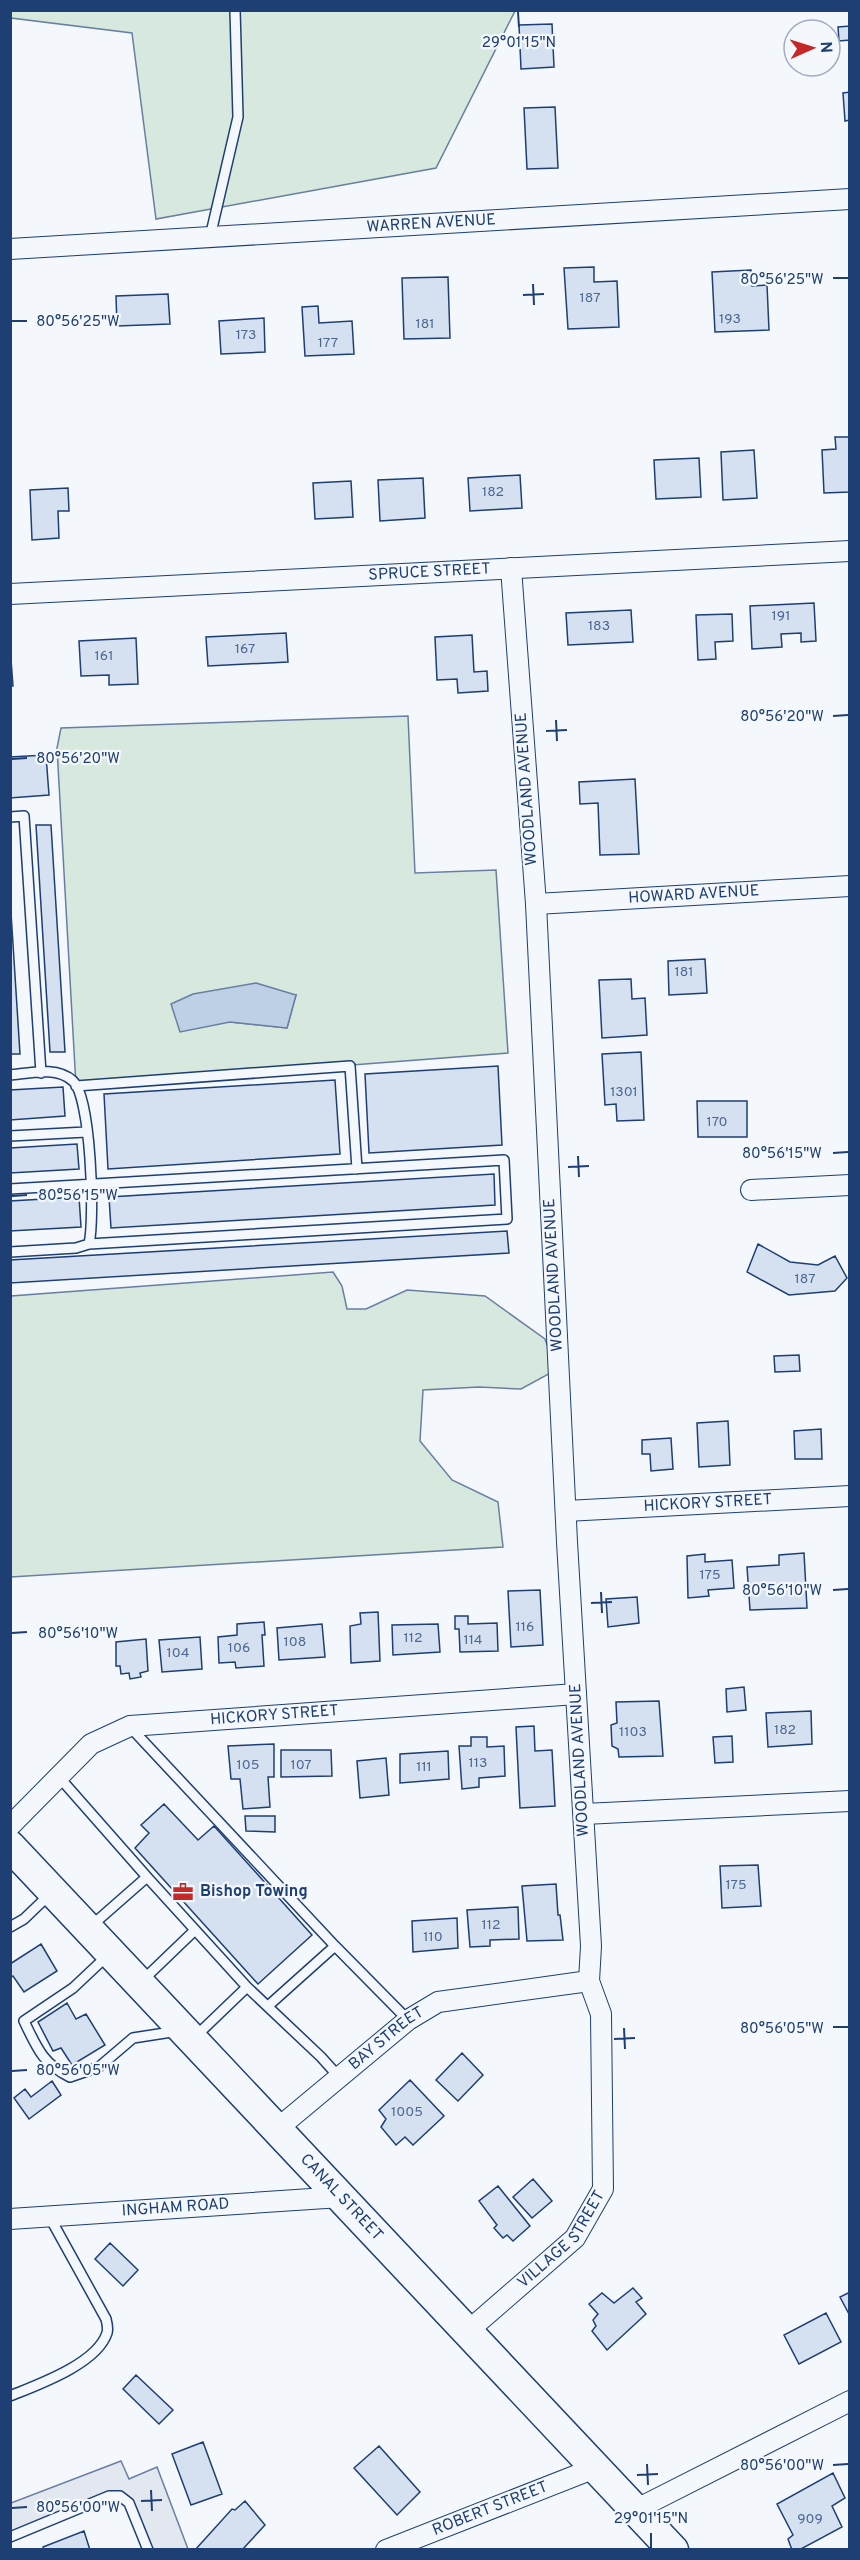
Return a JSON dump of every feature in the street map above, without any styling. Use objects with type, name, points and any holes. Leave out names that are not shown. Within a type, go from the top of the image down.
[{"type":"main road","name":"CANAL STREET","points":[[11,1844],[673,2550]]},
{"type":"street","name":"WARREN AVENUE","points":[[10,249],[849,199]]},
{"type":"street","name":"SPRUCE STREET","points":[[10,594],[849,551]]},
{"type":"street","name":"WOODLAND AVENUE","points":[[511,568],[536,904],[566,1511],[591,1946],[589,1981]]},
{"type":"street","name":"HOWARD AVENUE","points":[[536,904],[849,886]]},
{"type":"street","points":[[751,1190],[849,1185]]},
{"type":"street","name":"HICKORY STREET","points":[[566,1511],[849,1496]]},
{"type":"street","name":"HICKORY STREET","points":[[11,1844],[59,1777],[92,1744],[130,1726],[576,1694]]},
{"type":"street","points":[[584,1814],[849,1801]]},
{"type":"street","name":"BAY STREET","points":[[277,2129],[408,2020],[438,2002],[589,1981]]},
{"type":"street","name":"VILLAGE STREET","points":[[468,2331],[575,2238],[603,2189],[601,2014],[589,1981]]},
{"type":"street","name":"INGHAM ROAD","points":[[10,2219],[341,2197]]},
{"type":"street","points":[[635,2510],[849,2401]]},
{"type":"street","name":"ROBERT STREET","points":[[386,2550],[596,2468]]},
{"type":"lane","points":[[210,237],[238,117],[235,10]]},
{"type":"lane","points":[[10,817],[24,816],[40,1073]]},
{"type":"lane","points":[[76,1086],[350,1066],[357,1169]]},
{"type":"lane","points":[[10,1074],[54,1072],[73,1081],[83,1097],[92,1184],[89,1244]]},
{"type":"lane","points":[[10,1136],[86,1132]]},
{"type":"lane","points":[[10,1189],[504,1160],[507,1218],[89,1244],[76,1248],[10,1252]]},
{"type":"lane","points":[[130,1726],[335,1946],[408,2020]]},
{"type":"lane","points":[[59,1777],[194,1931],[339,2077]]},
{"type":"lane","points":[[88,1928],[147,1877]]},
{"type":"lane","points":[[10,1927],[24,1919],[53,1891]]},
{"type":"lane","points":[[140,1984],[194,1931]]},
{"type":"lane","points":[[268,2006],[335,1946]]},
{"type":"lane","points":[[111,1953],[74,1988],[24,2022],[39,2052],[54,2070],[70,2077],[99,2067],[133,2038],[188,2035],[247,1986]]},
{"type":"lane","points":[[10,2396],[64,2374],[97,2349],[107,2333],[106,2319],[49,2216]]},
{"type":"lane","points":[[10,2537],[109,2496],[120,2496],[129,2503],[148,2550]]},
{"type":"shaded area","points":[[11,10],[515,11],[436,168],[156,219],[132,33],[11,18]]},
{"type":"shaded area","points":[[408,716],[415,873],[496,870],[508,1053],[76,1086],[57,748],[61,728]],"holes":[[[296,995],[287,1028],[230,1022]]]},
{"type":"shaded area","points":[[333,1272],[342,1286],[347,1309],[366,1309],[407,1290],[485,1296],[545,1339],[556,1370],[521,1389],[479,1387],[423,1390],[420,1441],[452,1480],[498,1502],[503,1547],[11,1577],[11,1296]]},
{"type":"shaded area","points":[[121,2461],[129,2479],[157,2467],[188,2549],[148,2549],[120,2496],[11,2537],[11,2503]]},
{"type":"water","points":[[256,983],[296,995],[287,1028],[230,1022],[180,1032],[171,1004],[193,994]]},
{"type":"building","points":[[552,24],[554,67],[521,69],[519,25]]},
{"type":"building","points":[[850,26],[850,40],[842,41],[842,27]]},
{"type":"building","points":[[850,92],[850,120],[845,121],[843,93]]},
{"type":"building","points":[[555,107],[558,168],[527,169],[524,108]]},
{"type":"building","points":[[594,267],[594,282],[617,281],[619,327],[568,329],[564,268]]},
{"type":"building","points":[[751,270],[752,286],[767,285],[769,330],[715,332],[712,272]]},
{"type":"building","points":[[448,277],[450,338],[404,339],[402,278]]},
{"type":"building","points":[[168,294],[170,324],[117,326],[116,296]]},
{"type":"building","points":[[318,306],[319,323],[352,321],[354,354],[305,356],[302,307]]},
{"type":"building","points":[[264,318],[265,352],[221,354],[219,321]]},
{"type":"building","points":[[835,437],[850,437],[850,492],[824,493],[822,450],[836,449]]},
{"type":"building","points":[[754,450],[757,498],[723,500],[721,452]]},
{"type":"building","points":[[699,458],[701,497],[656,499],[654,460]]},
{"type":"building","points":[[520,475],[522,508],[470,511],[468,478]]},
{"type":"building","points":[[423,478],[425,518],[380,521],[378,480]]},
{"type":"building","points":[[351,481],[353,517],[315,519],[313,483]]},
{"type":"building","points":[[68,488],[69,511],[58,511],[59,538],[32,540],[30,490]]},
{"type":"building","points":[[814,603],[816,641],[801,642],[801,633],[781,634],[782,647],[752,649],[750,606]]},
{"type":"building","points":[[631,610],[633,642],[568,645],[566,613]]},
{"type":"building","points":[[732,614],[733,641],[715,642],[716,659],[698,660],[696,615]]},
{"type":"building","points":[[286,633],[288,662],[208,666],[206,637]]},
{"type":"building","points":[[472,635],[474,672],[487,671],[488,691],[458,693],[457,679],[437,680],[435,637]]},
{"type":"building","points":[[136,638],[138,684],[109,685],[109,675],[81,676],[79,641]]},
{"type":"building","points":[[10,646],[13,686],[10,686]]},
{"type":"building","points":[[46,755],[49,795],[10,798],[10,757]]},
{"type":"building","points":[[635,779],[639,854],[600,855],[598,803],[580,804],[579,782]]},
{"type":"building","points":[[36,825],[51,825],[65,1052],[50,1052]]},
{"type":"building","points":[[10,897],[20,1054],[10,1054]]},
{"type":"building","points":[[705,959],[707,993],[669,995],[668,961]]},
{"type":"building","points":[[631,979],[632,999],[645,998],[647,1035],[602,1038],[599,980]]},
{"type":"building","points":[[641,1052],[644,1120],[617,1121],[616,1104],[605,1105],[602,1054]]},
{"type":"building","points":[[498,1066],[502,1145],[369,1153],[365,1074]]},
{"type":"building","points":[[335,1080],[340,1154],[108,1169],[104,1094]]},
{"type":"building","points":[[63,1087],[65,1116],[10,1120],[10,1090]]},
{"type":"building","points":[[697,1101],[747,1101],[747,1137],[698,1137]]},
{"type":"building","points":[[77,1144],[79,1169],[10,1173],[10,1148]]},
{"type":"building","points":[[494,1174],[495,1205],[111,1228],[109,1197]]},
{"type":"building","points":[[79,1197],[81,1227],[10,1231],[10,1201]]},
{"type":"building","points":[[507,1231],[509,1253],[10,1283],[10,1260]]},
{"type":"building","points":[[758,1244],[790,1262],[818,1265],[835,1256],[847,1278],[835,1291],[789,1295],[747,1272]]},
{"type":"building","points":[[799,1355],[800,1371],[775,1372],[774,1356]]},
{"type":"building","points":[[728,1421],[730,1465],[699,1467],[697,1423]]},
{"type":"building","points":[[821,1429],[822,1459],[795,1459],[794,1431]]},
{"type":"building","points":[[671,1438],[673,1469],[651,1471],[650,1454],[642,1454],[642,1440]]},
{"type":"building","points":[[804,1553],[807,1608],[750,1610],[747,1567],[779,1565],[779,1555]]},
{"type":"building","points":[[705,1554],[705,1562],[732,1560],[734,1588],[708,1590],[709,1596],[688,1598],[687,1556]]},
{"type":"building","points":[[540,1590],[543,1645],[511,1647],[508,1591]]},
{"type":"building","points":[[637,1597],[639,1623],[608,1627],[606,1599]]},
{"type":"building","points":[[378,1612],[380,1661],[351,1663],[350,1626],[361,1624],[360,1613]]},
{"type":"building","points":[[455,1616],[468,1616],[468,1624],[497,1623],[498,1651],[460,1652],[459,1629],[455,1629]]},
{"type":"building","points":[[264,1622],[265,1635],[262,1635],[264,1666],[236,1668],[235,1662],[219,1663],[218,1637],[237,1635],[237,1624]]},
{"type":"building","points":[[322,1624],[325,1657],[279,1660],[277,1628]]},
{"type":"building","points":[[438,1624],[440,1652],[393,1655],[392,1625]]},
{"type":"building","points":[[200,1637],[202,1669],[162,1672],[159,1640]]},
{"type":"building","points":[[146,1639],[148,1671],[140,1673],[141,1677],[130,1679],[129,1673],[121,1674],[120,1666],[116,1666],[116,1642]]},
{"type":"building","points":[[744,1687],[746,1710],[727,1712],[726,1689]]},
{"type":"building","points":[[659,1701],[663,1756],[619,1757],[618,1749],[612,1746],[611,1725],[617,1723],[616,1702]]},
{"type":"building","points":[[811,1711],[812,1744],[768,1747],[766,1713]]},
{"type":"building","points":[[534,1726],[535,1751],[552,1750],[555,1806],[520,1808],[516,1727]]},
{"type":"building","points":[[732,1736],[733,1762],[715,1763],[713,1737]]},
{"type":"building","points":[[471,1737],[487,1737],[487,1747],[504,1746],[505,1776],[479,1778],[479,1787],[462,1789],[459,1746],[471,1746]]},
{"type":"building","points":[[274,1744],[274,1777],[268,1777],[270,1807],[243,1809],[240,1779],[231,1779],[228,1746]]},
{"type":"building","points":[[281,1750],[331,1750],[332,1776],[281,1777]]},
{"type":"building","points":[[448,1751],[449,1779],[400,1783],[400,1754]]},
{"type":"building","points":[[386,1758],[389,1795],[360,1798],[357,1761]]},
{"type":"building","points":[[164,1804],[198,1840],[214,1826],[312,1935],[258,1984],[135,1848],[149,1833],[141,1825]]},
{"type":"building","points":[[245,1816],[275,1816],[275,1832],[246,1831]]},
{"type":"building","points":[[758,1865],[761,1906],[722,1908],[720,1866]]},
{"type":"building","points":[[556,1884],[558,1915],[560,1915],[563,1940],[527,1941],[522,1886]]},
{"type":"building","points":[[518,1907],[519,1939],[490,1940],[490,1946],[470,1947],[467,1910]]},
{"type":"building","points":[[457,1918],[458,1948],[413,1952],[412,1921]]},
{"type":"building","points":[[41,1944],[57,1971],[24,1992],[13,1976],[10,1978],[10,1964]]},
{"type":"building","points":[[67,2003],[76,2019],[86,2014],[105,2045],[72,2065],[61,2048],[53,2051],[38,2022]]},
{"type":"building","points":[[462,2053],[483,2075],[458,2101],[436,2080]]},
{"type":"building","points":[[410,2080],[444,2116],[413,2145],[405,2137],[396,2145],[381,2127],[386,2119],[379,2110]]},
{"type":"building","points":[[52,2081],[61,2095],[29,2119],[14,2098],[25,2089],[31,2097]]},
{"type":"building","points":[[533,2179],[552,2201],[532,2218],[513,2197]]},
{"type":"building","points":[[498,2186],[530,2226],[513,2241],[507,2235],[503,2238],[494,2228],[497,2225],[479,2201]]},
{"type":"building","points":[[110,2243],[138,2270],[123,2286],[95,2259]]},
{"type":"building","points":[[633,2288],[642,2298],[636,2302],[646,2314],[607,2350],[592,2331],[596,2326],[593,2320],[598,2314],[589,2304],[602,2293],[614,2303]]},
{"type":"building","points":[[850,2292],[850,2316],[840,2297]]},
{"type":"building","points":[[826,2313],[841,2342],[799,2364],[784,2335]]},
{"type":"building","points":[[136,2375],[173,2410],[159,2424],[123,2389]]},
{"type":"building","points":[[203,2442],[222,2494],[191,2505],[172,2454]]},
{"type":"building","points":[[379,2446],[420,2492],[397,2515],[354,2468]]},
{"type":"building","points":[[833,2473],[845,2498],[832,2506],[842,2527],[799,2550],[792,2550],[788,2539],[793,2535],[777,2504]]},
{"type":"building","points":[[245,2501],[265,2525],[242,2550],[195,2550],[232,2509],[235,2510]]},
{"type":"building","points":[[84,2531],[90,2550],[44,2550],[43,2547]]},
{"type":"place","name":"Bishop Towing","points":[[183,1892]]}]
